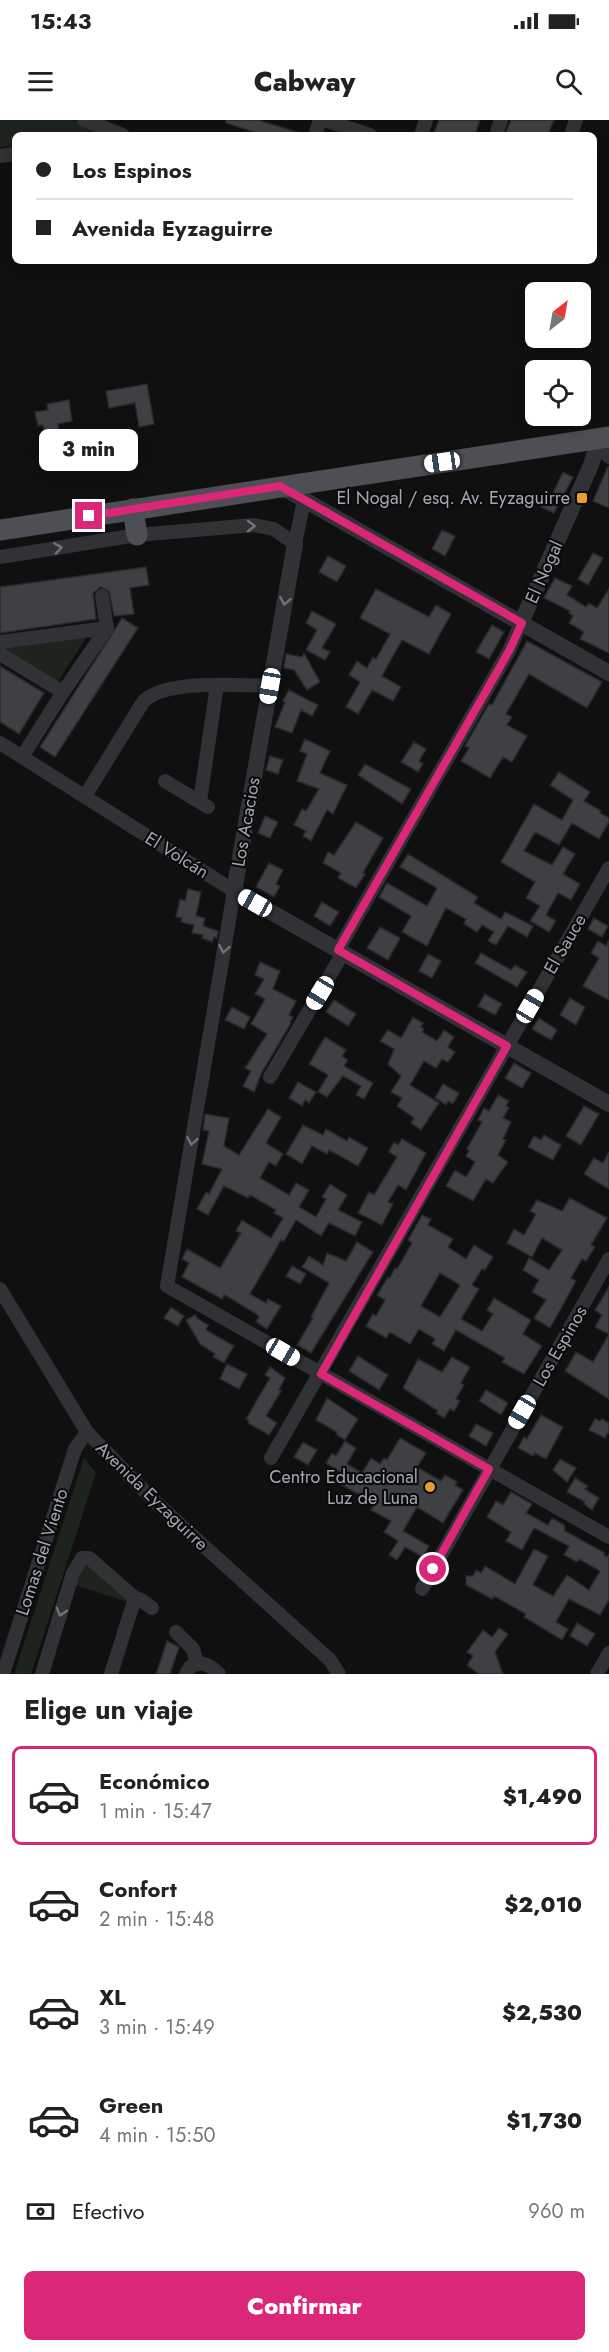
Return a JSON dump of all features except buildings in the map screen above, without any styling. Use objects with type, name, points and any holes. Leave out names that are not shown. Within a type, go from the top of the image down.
[{"type":"main road","points":[[0,530],[602,438]]},
{"type":"main road","points":[[133,509],[137,536]]},
{"type":"street","points":[[84,120],[115,132]]},
{"type":"street","points":[[325,120],[351,124],[365,132]]},
{"type":"street","points":[[602,438],[609,457]]},
{"type":"street","name":"El Nogal","points":[[270,1077],[509,651],[602,438]]},
{"type":"street","points":[[280,486],[609,672]]},
{"type":"street","name":"Los Acacios","points":[[304,500],[234,891],[167,1286],[321,1374]]},
{"type":"street","points":[[0,557],[137,536],[254,525],[274,529],[295,544]]},
{"type":"street","points":[[22,757],[107,628],[102,596]]},
{"type":"street","points":[[0,642],[107,628]]},
{"type":"street","points":[[0,654],[63,692]]},
{"type":"street","points":[[165,781],[204,804],[217,685]]},
{"type":"street","points":[[85,796],[148,697],[167,689],[217,685],[270,686]]},
{"type":"street","name":"El Volcán","points":[[0,743],[234,891],[609,1104]]},
{"type":"street","name":"El Sauce","points":[[271,1458],[609,868]]},
{"type":"street","name":"Los Espinos","points":[[422,1589],[609,1259]]},
{"type":"street","name":"Avenida Eyzaguirre","points":[[0,1289],[87,1432],[152,1499],[330,1660],[339,1674]]},
{"type":"street","points":[[321,1374],[609,1537]]},
{"type":"street","name":"Lomas del Viento","points":[[3,1674],[75,1449],[87,1432]]},
{"type":"street","points":[[42,1674],[73,1573],[82,1558],[88,1558],[95,1563],[135,1598],[152,1608]]},
{"type":"street","points":[[111,1674],[135,1598]]},
{"type":"street","points":[[176,1632],[193,1649],[197,1663]]},
{"type":"street","points":[[597,1674],[609,1653]]},
{"type":"street","points":[[186,1674],[190,1667],[197,1663],[207,1664],[219,1674]]},
{"type":"shaded area","points":[[0,120],[73,120],[111,132],[12,132],[12,146],[0,147]]},
{"type":"shaded area","points":[[89,633],[57,683],[0,648]]},
{"type":"shaded area","points":[[84,1458],[96,1473],[31,1674],[14,1674]]},
{"type":"shaded area","points":[[84,1566],[90,1566],[126,1595],[128,1602],[75,1585]]},
{"type":"place","name":"El Nogal / esq. Av. Eyzaguirre","points":[[582,498]]},
{"type":"place","name":"Centro Educacional Luz de Luna","points":[[430,1487]]},
{"type":"route","points":[[89,516],[280,486],[522,623],[509,651],[338,950],[507,1046],[321,1374],[489,1469],[433,1569]]}]
